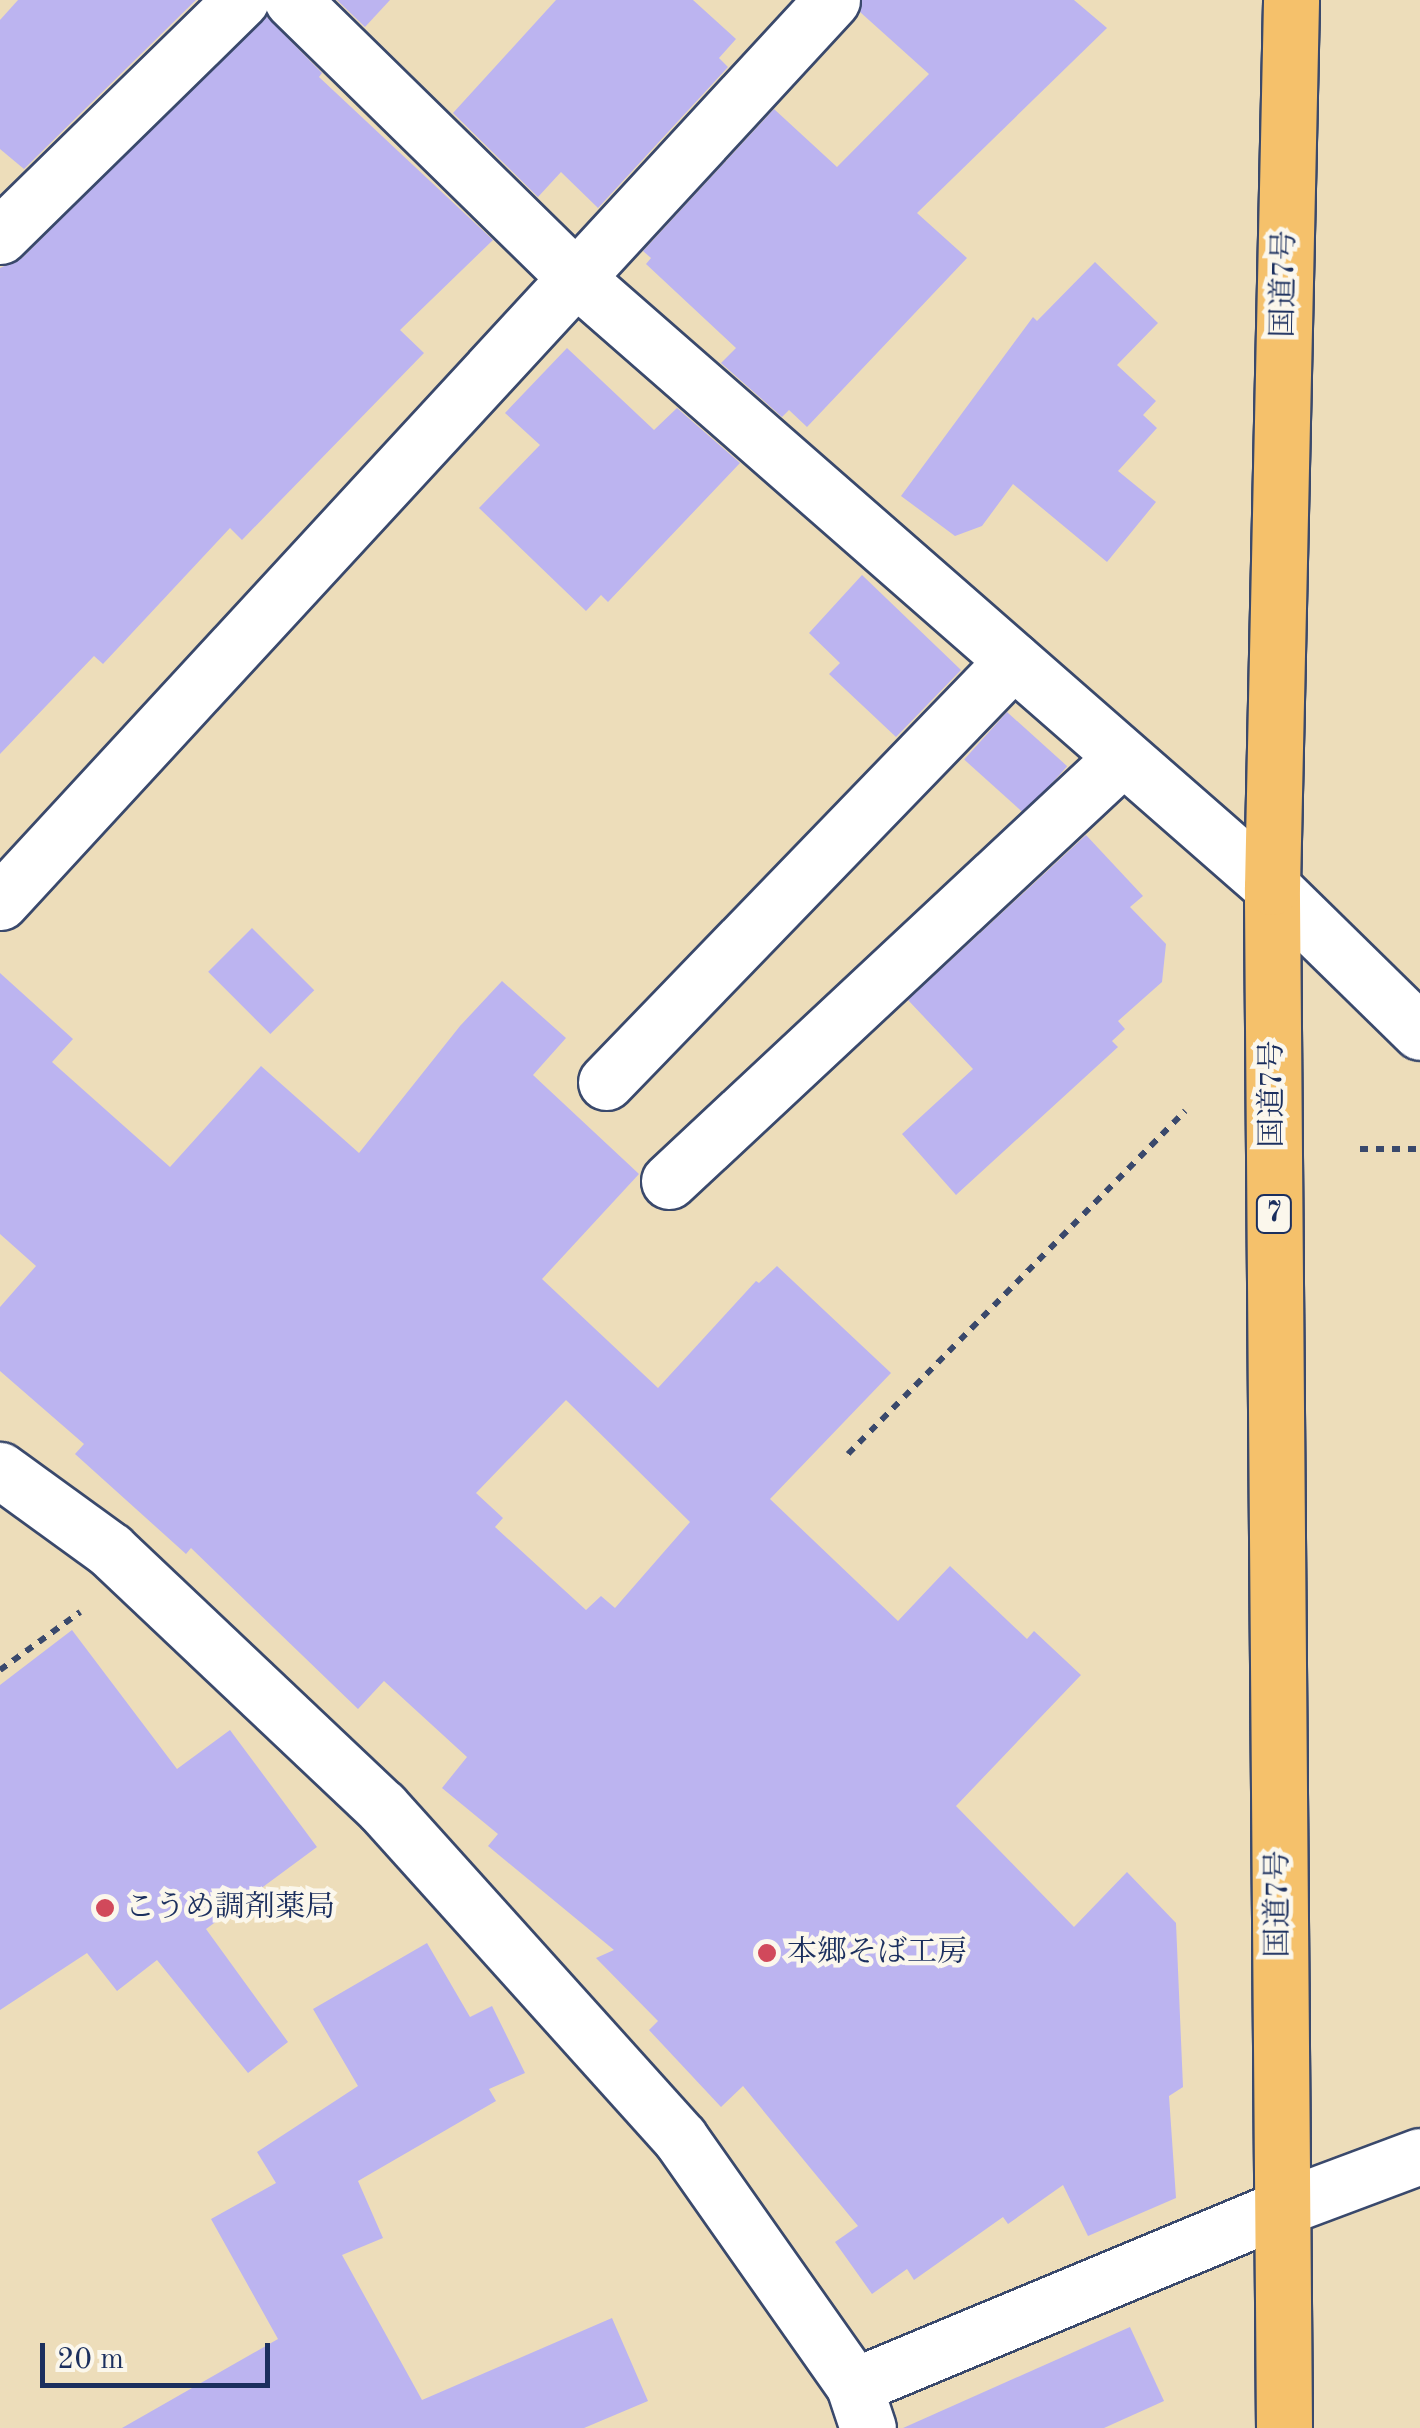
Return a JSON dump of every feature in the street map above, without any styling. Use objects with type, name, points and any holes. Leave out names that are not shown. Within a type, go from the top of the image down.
[{"type":"highway","name":"国道7号","points":[[1284,2428],[1272,887],[1291,0]]},
{"type":"street","points":[[0,236],[242,0]]},
{"type":"street","points":[[292,0],[575,277],[1272,887],[1420,1032]]},
{"type":"street","points":[[0,902],[832,0]]},
{"type":"street","points":[[606,1082],[1013,661]]},
{"type":"street","points":[[669,1181],[1123,758]]},
{"type":"street","points":[[0,1470],[134,1573],[382,1807],[680,2138],[861,2407],[1281,2208],[1420,2156]]},
{"type":"path","points":[[848,1454],[1185,1111]]},
{"type":"path","points":[[1360,1149],[1420,1150]]},
{"type":"path","points":[[0,1670],[134,1573]]},
{"type":"building","points":[[18,0],[196,0],[24,169],[0,149],[0,20]]},
{"type":"building","points":[[337,0],[390,0],[365,27]]},
{"type":"building","points":[[556,0],[693,0],[736,39],[719,58],[728,67],[598,208],[561,172],[538,197],[453,113]]},
{"type":"building","points":[[862,0],[1074,0],[1107,28],[917,213],[967,258],[807,427],[789,410],[782,417],[721,363],[736,348],[646,264],[651,258],[643,251],[774,109],[837,167],[929,74],[860,12]]},
{"type":"building","points":[[266,16],[322,73],[319,77],[493,240],[400,330],[424,353],[242,540],[230,528],[103,664],[94,656],[0,754],[0,268],[22,258]]},
{"type":"building","points":[[1095,262],[1158,323],[1117,365],[1156,401],[1143,415],[1157,428],[1118,471],[1156,502],[1107,562],[1013,484],[982,526],[955,536],[901,496],[1033,317],[1037,321]]},
{"type":"building","points":[[567,348],[654,430],[677,408],[740,463],[608,602],[601,595],[586,611],[479,508],[540,445],[505,413]]},
{"type":"building","points":[[862,575],[961,670],[896,737],[829,674],[840,663],[809,633]]},
{"type":"building","points":[[1007,712],[1067,766],[1024,814],[964,760]]},
{"type":"building","points":[[1086,835],[1143,896],[1130,907],[1166,944],[1162,982],[1118,1021],[1125,1029],[1112,1041],[1118,1047],[956,1195],[902,1134],[973,1069],[908,1000]]},
{"type":"building","points":[[252,928],[314,990],[270,1034],[208,972]]},
{"type":"building","points":[[0,973],[73,1039],[52,1062],[170,1167],[261,1066],[359,1153],[460,1026],[502,981],[566,1038],[533,1075],[639,1174],[542,1279],[658,1388],[756,1281],[759,1283],[777,1266],[891,1373],[770,1499],[898,1621],[950,1566],[1027,1639],[1034,1631],[1081,1675],[956,1806],[1074,1927],[1127,1872],[1176,1923],[1183,2087],[1169,2096],[1176,2198],[1088,2236],[1063,2185],[1008,2224],[1003,2217],[914,2280],[907,2269],[872,2294],[835,2242],[858,2226],[743,2086],[721,2107],[649,2030],[658,2021],[596,1958],[614,1950],[488,1846],[498,1834],[442,1788],[467,1757],[384,1681],[358,1709],[191,1548],[186,1554],[75,1454],[84,1444],[0,1371],[0,1307],[36,1266],[0,1234]],"holes":[[[566,1400],[690,1522],[615,1608],[601,1596],[586,1610],[495,1527],[503,1518],[476,1493]]]},
{"type":"building","points":[[72,1630],[177,1769],[230,1730],[317,1847],[206,1929],[288,2042],[248,2073],[157,1960],[117,1991],[87,1953],[0,2010],[0,1685]]},
{"type":"building","points":[[427,1943],[470,2017],[492,2006],[525,2073],[489,2089],[496,2101],[358,2181],[383,2238],[342,2255],[422,2400],[612,2318],[648,2401],[584,2428],[122,2428],[278,2339],[211,2219],[276,2183],[257,2152],[358,2086],[313,2009]]},
{"type":"building","points":[[1130,2327],[1164,2401],[1104,2428],[903,2428]]},
{"type":"place","name":"こうめ調剤薬局","points":[[105,1908]]},
{"type":"place","name":"本郷そば工房","points":[[767,1953]]}]
